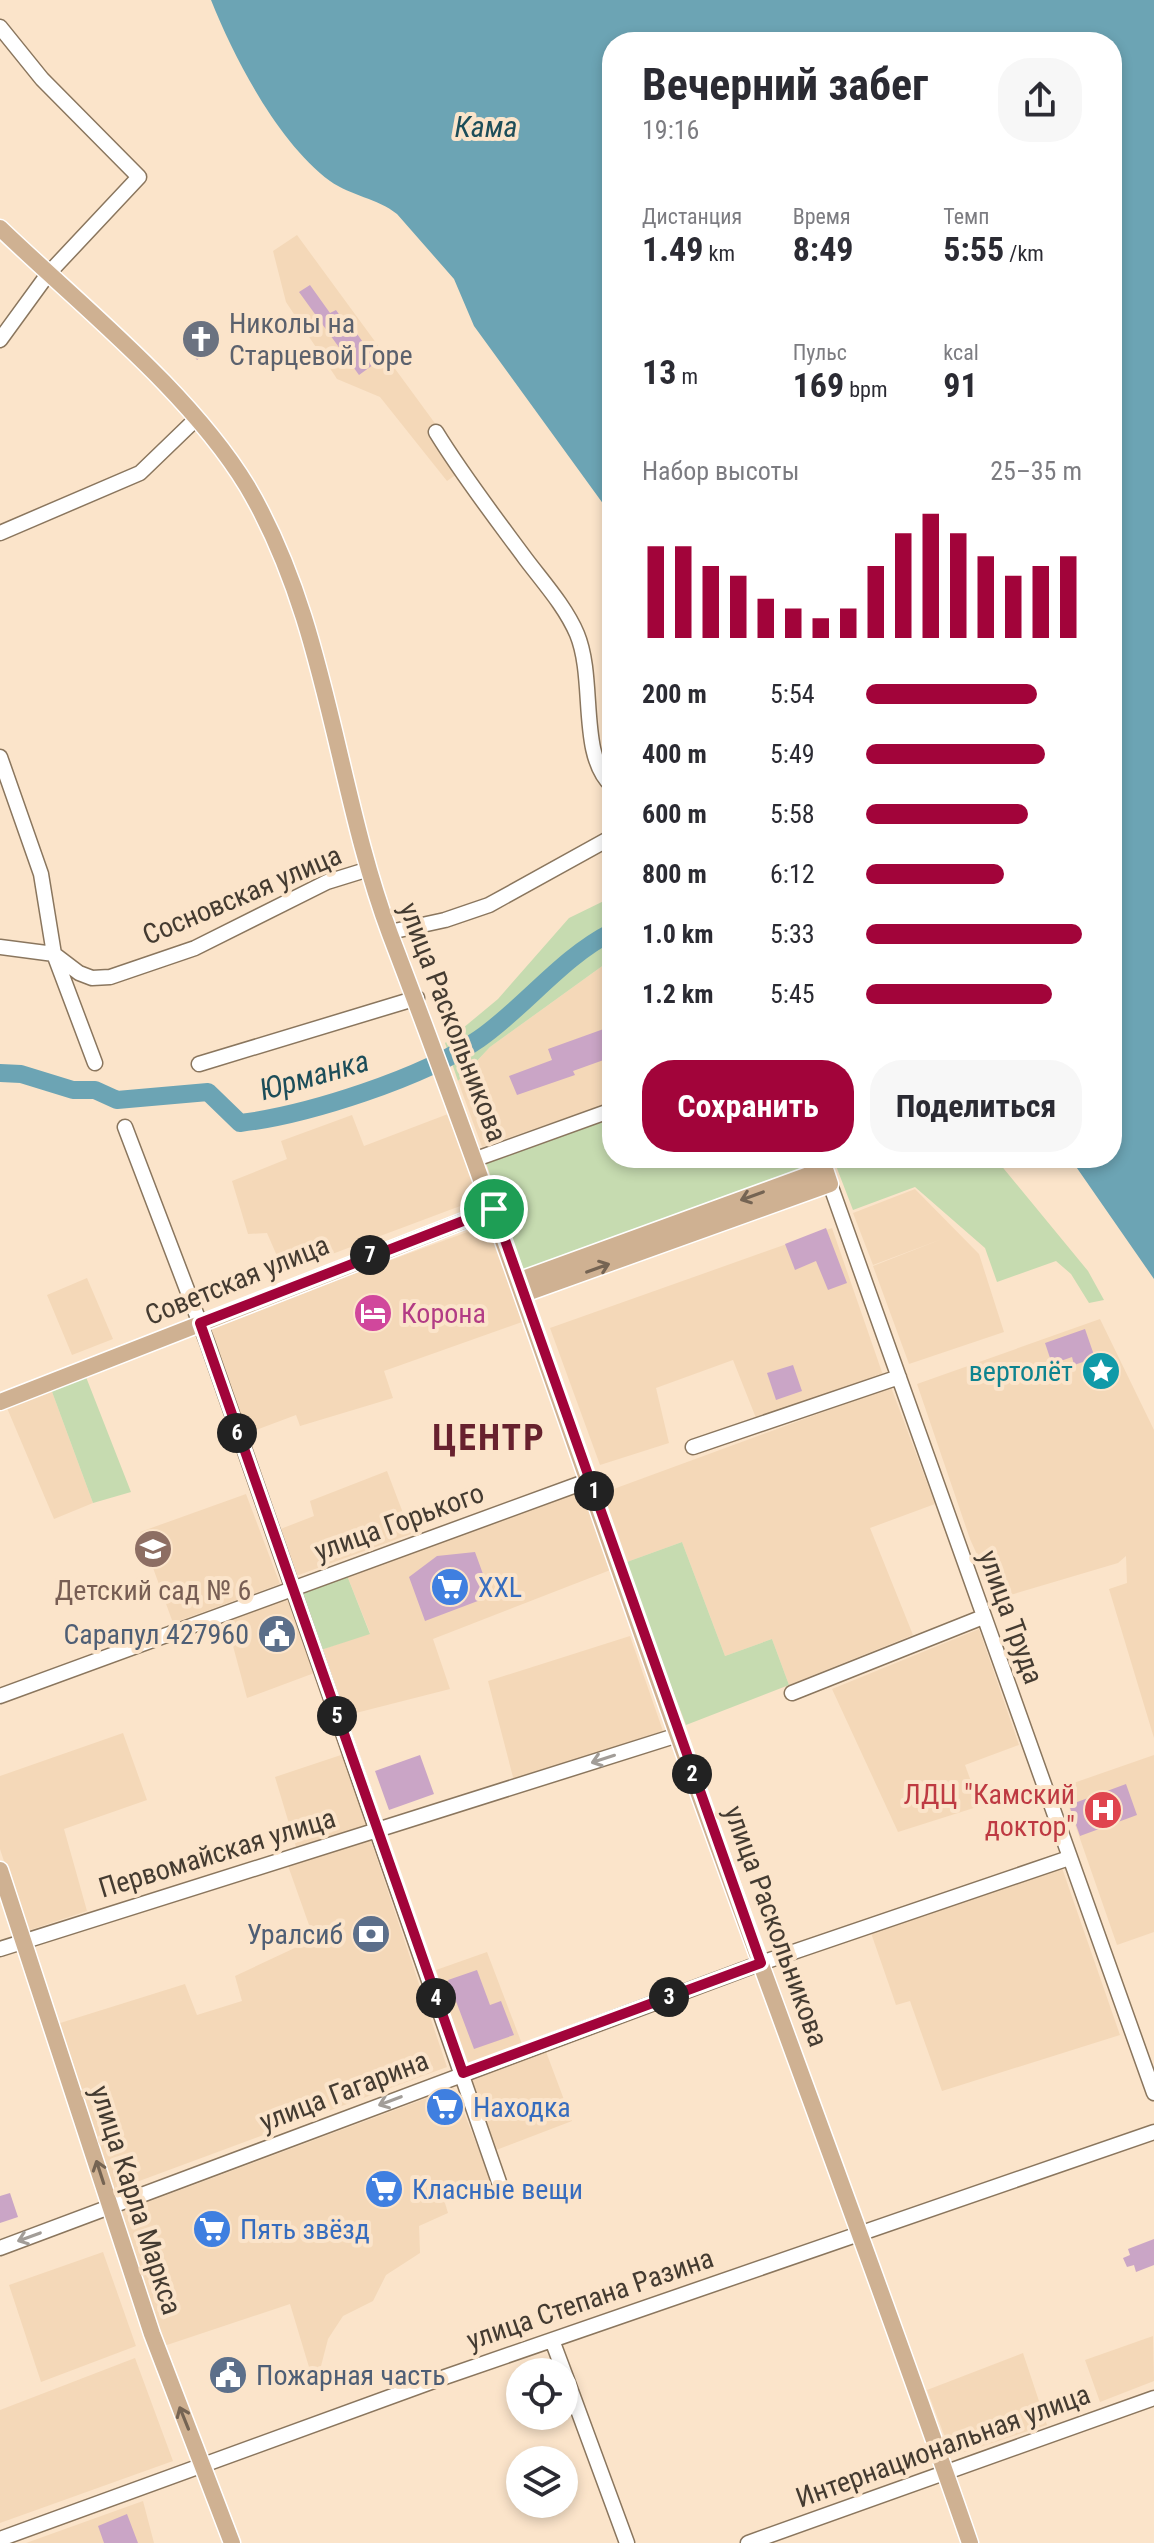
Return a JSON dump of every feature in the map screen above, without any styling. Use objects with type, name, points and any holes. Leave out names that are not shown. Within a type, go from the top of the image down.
[{"type":"main road","name":"улица Раскольникова","points":[[0,228],[196,419],[243,479],[276,539],[299,600],[369,869],[390,932],[459,1111],[678,1735],[862,2234],[970,2543]]},
{"type":"main road","points":[[522,1287],[826,1170]]},
{"type":"main road","name":"Советская улица","points":[[0,1402],[494,1209]]},
{"type":"main road","name":"улица Карла Маркса","points":[[0,1870],[152,2334],[232,2543]]},
{"type":"street","points":[[0,27],[42,79],[139,177],[48,274],[0,340]]},
{"type":"street","points":[[0,533],[140,473],[196,419]]},
{"type":"street","points":[[436,432],[470,487],[560,605],[576,632],[586,662],[595,764],[602,773]]},
{"type":"street","points":[[0,757],[41,874],[54,954],[95,1063]]},
{"type":"street","points":[[390,932],[445,920],[489,905],[602,843]]},
{"type":"street","name":"Сосновская улица","points":[[0,947],[54,954],[79,973],[92,978],[110,977],[195,948],[327,882],[369,869]]},
{"type":"street","points":[[199,1064],[419,1003]]},
{"type":"street","points":[[476,1159],[602,1114]]},
{"type":"street","points":[[125,1127],[200,1323],[500,2185]]},
{"type":"street","name":"улица Труда","points":[[826,1170],[1154,2093]]},
{"type":"street","points":[[693,1447],[899,1377]]},
{"type":"street","name":"улица Горького","points":[[0,1696],[590,1480]]},
{"type":"street","points":[[792,1693],[983,1617]]},
{"type":"street","name":"Первомайская улица","points":[[0,1949],[678,1735]]},
{"type":"street","name":"улица Гагарина","points":[[0,2248],[761,1963],[1069,1858]]},
{"type":"street","name":"улица Степана Разина","points":[[0,2539],[552,2340],[1154,2132]]},
{"type":"street","points":[[552,2340],[559,2358]]},
{"type":"street","name":"Интернациональная улица","points":[[748,2543],[1154,2398]]},
{"type":"street","points":[[578,2410],[627,2543]]},
{"type":"shaded area","points":[[297,235],[467,467],[447,481],[380,397],[337,379],[286,302],[273,251]]},
{"type":"shaded area","points":[[602,966],[602,1105],[482,1147],[458,1081],[490,1047]]},
{"type":"shaded area","points":[[448,1114],[479,1199],[284,1272],[267,1233],[248,1234],[232,1181],[287,1159],[281,1141],[352,1115],[364,1146]]},
{"type":"shaded area","points":[[915,1189],[979,1254],[1004,1332],[909,1364],[873,1266],[942,1239],[873,1265],[853,1213]]},
{"type":"shaded area","points":[[489,1224],[522,1322],[384,1371],[393,1398],[300,1426],[296,1415],[243,1435],[206,1328]]},
{"type":"shaded area","points":[[832,1228],[884,1378],[756,1418],[733,1360],[656,1388],[669,1443],[600,1465],[550,1328]]},
{"type":"shaded area","points":[[87,1278],[113,1339],[72,1355],[47,1295]]},
{"type":"shaded area","points":[[1100,1319],[1154,1430],[1154,1738],[1109,1589],[1127,1583],[1126,1556],[1118,1563],[997,1599],[970,1539],[917,1384]]},
{"type":"shaded area","points":[[891,1387],[935,1504],[870,1528],[913,1635],[789,1685],[772,1639],[725,1656],[682,1542],[624,1563],[600,1494]]},
{"type":"shaded area","points":[[51,1389],[93,1503],[54,1519],[7,1408]]},
{"type":"shaded area","points":[[387,1471],[411,1534],[296,1576],[278,1530],[314,1516],[310,1501]]},
{"type":"shaded area","points":[[584,1490],[613,1569],[433,1639],[450,1689],[344,1716],[321,1650],[370,1633],[346,1573]]},
{"type":"shaded area","points":[[246,1494],[280,1584],[173,1623],[140,1532]]},
{"type":"shaded area","points":[[288,1598],[317,1672],[247,1698],[226,1620]]},
{"type":"shaded area","points":[[979,1629],[1019,1745],[965,1765],[980,1806],[898,1832],[832,1689]]},
{"type":"shaded area","points":[[630,1636],[663,1731],[514,1781],[488,1681]]},
{"type":"shaded area","points":[[123,1733],[147,1800],[64,1829],[87,1911],[27,1931],[0,1849],[0,1776]]},
{"type":"shaded area","points":[[344,1754],[368,1825],[296,1847],[275,1777]]},
{"type":"shaded area","points":[[1154,1755],[1154,1932],[1117,1945],[1062,1787]]},
{"type":"shaded area","points":[[370,1838],[447,2067],[115,2190],[57,2024],[185,1984],[197,2015],[242,2001],[235,1976],[314,1939],[287,1863]]},
{"type":"shaded area","points":[[1061,1865],[1120,2035],[942,2091],[910,2001],[896,2005],[871,1933]]},
{"type":"shaded area","points":[[487,1952],[522,2044],[467,2064],[436,1970]]},
{"type":"shaded area","points":[[545,2049],[572,2121],[496,2150],[469,2076]]},
{"type":"shaded area","points":[[454,2088],[493,2185],[445,2203],[448,2213],[419,2226],[420,2253],[386,2275],[373,2301],[343,2316],[328,2339],[321,2366],[312,2377],[290,2304],[164,2346],[121,2212]]},
{"type":"shaded area","points":[[103,2252],[136,2346],[41,2382],[9,2285]]},
{"type":"shaded area","points":[[1153,2336],[1154,2381],[1100,2402],[1085,2360]]},
{"type":"shaded area","points":[[1023,2353],[1047,2425],[952,2456],[927,2390]]},
{"type":"shaded area","points":[[135,2358],[173,2461],[0,2523],[0,2410]]},
{"type":"shaded area","points":[[143,2501],[154,2543],[26,2543]]},
{"type":"green space","points":[[602,902],[602,966],[490,1047],[458,1081],[445,1043],[498,999],[569,918]]},
{"type":"green space","points":[[602,1121],[602,1168],[814,1168],[524,1272],[486,1163]]},
{"type":"green space","points":[[837,1168],[1003,1168],[1088,1271],[1104,1300],[1089,1303],[1071,1274],[1056,1261],[997,1282],[985,1248],[915,1187],[853,1210]]},
{"type":"green space","points":[[86,1377],[131,1492],[93,1503],[51,1389]]},
{"type":"green space","points":[[682,1542],[725,1656],[772,1639],[789,1685],[686,1725],[624,1563]]},
{"type":"green space","points":[[346,1573],[370,1634],[321,1650],[302,1591]]},
{"type":"water","name":"Кама","points":[[211,0],[1154,0],[1154,1279],[1077,1168],[1122,1168],[1122,32],[602,32],[602,502],[474,326],[454,279],[397,214],[330,181],[311,164],[276,122],[232,48]]},
{"type":"building","points":[[310,285],[330,313],[336,310],[352,333],[355,331],[377,362],[359,375],[299,292]]},
{"type":"building","points":[[200,327],[215,346],[197,360],[182,341]]},
{"type":"building","points":[[602,1030],[602,1061],[573,1071],[575,1075],[517,1095],[509,1076],[552,1060],[548,1049]]},
{"type":"building","points":[[826,1228],[847,1283],[828,1290],[816,1261],[795,1270],[785,1244]]},
{"type":"building","points":[[1085,1329],[1095,1358],[1074,1365],[1072,1357],[1052,1364],[1045,1343]]},
{"type":"building","points":[[793,1365],[802,1391],[776,1400],[767,1373]]},
{"type":"building","name":"XXL","points":[[475,1552],[491,1596],[425,1621],[409,1577],[437,1556]]},
{"type":"building","points":[[420,1755],[434,1794],[389,1810],[375,1771]]},
{"type":"building","name":"ЛДЦ \"Камский доктор\"","points":[[1126,1784],[1137,1815],[1080,1836],[1069,1805]]},
{"type":"building","points":[[477,1970],[490,2005],[501,2001],[514,2035],[474,2049],[448,1980]]},
{"type":"building","points":[[10,2193],[18,2217],[0,2223],[0,2196]]},
{"type":"building","points":[[1154,2239],[1154,2265],[1136,2272],[1134,2265],[1127,2267],[1123,2258],[1130,2255],[1128,2249]]},
{"type":"building","points":[[127,2514],[138,2543],[104,2543],[98,2526]]},
{"type":"waterway","name":"Юрманка","points":[[0,1073],[21,1074],[73,1090],[95,1090],[117,1100],[208,1092],[240,1123],[267,1119],[364,1093],[455,1053],[496,1026],[560,968],[602,938]]},
{"type":"place","name":"Николы на Старцевой Горе","points":[[201,339]]},
{"type":"place","name":"Корона","points":[[373,1313]]},
{"type":"place","name":"вертолёт","points":[[1101,1371]]},
{"type":"place","name":"Детский сад № 6","points":[[153,1549]]},
{"type":"place","name":"XXL","points":[[450,1587]]},
{"type":"place","name":"Сарапул 427960","points":[[277,1634]]},
{"type":"place","name":"ЛДЦ \"Камский доктор\"","points":[[1103,1810]]},
{"type":"place","name":"Уралсиб","points":[[371,1934]]},
{"type":"place","name":"Находка","points":[[445,2107]]},
{"type":"place","name":"Класные вещи","points":[[384,2189]]},
{"type":"place","name":"Пять звёзд","points":[[212,2229]]},
{"type":"place","name":"Пожарная часть","points":[[228,2375]]},
{"type":"district","name":"ЦЕНТР","points":[[489,1438]]},
{"type":"route","points":[[494,1209],[761,1963],[463,2073],[200,1323],[494,1209]]}]
